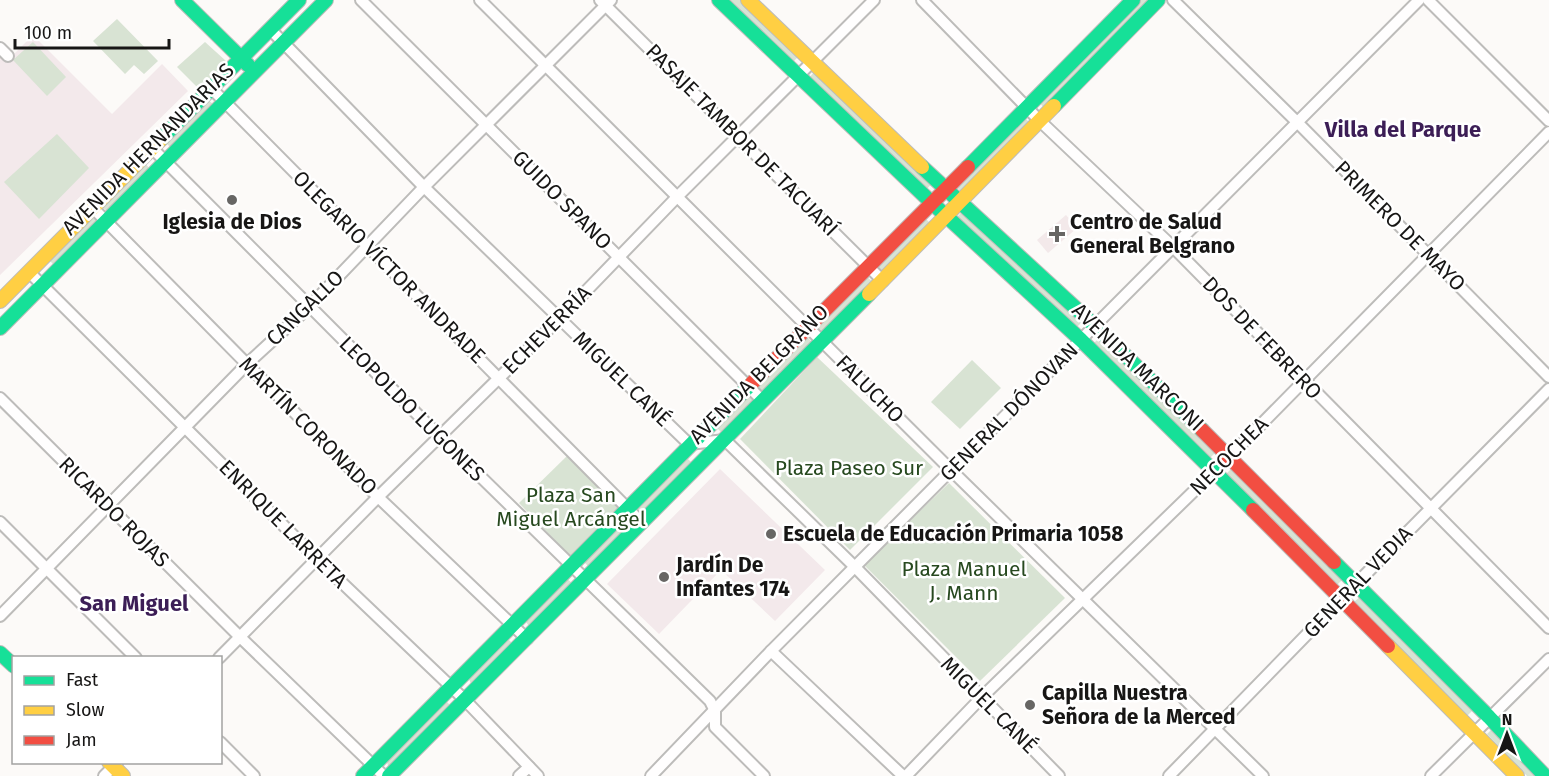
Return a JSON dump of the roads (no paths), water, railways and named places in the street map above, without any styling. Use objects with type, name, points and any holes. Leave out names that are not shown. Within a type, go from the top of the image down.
[{"type":"main road","points":[[182,0],[254,72]]},
{"type":"main road","name":"AVENIDA HERNANDARIAS","points":[[0,301],[299,0]]},
{"type":"main road","name":"AVENIDA HERNANDARIAS","points":[[0,328],[326,0]]},
{"type":"main road","name":"AVENIDA MARCONI","points":[[719,0],[932,203],[1081,340],[1517,776]]},
{"type":"main road","name":"AVENIDA MARCONI","points":[[748,0],[960,203],[1095,326],[1490,717],[1545,776]]},
{"type":"main road","name":"AVENIDA BELGRANO","points":[[363,776],[628,509],[689,444],[808,328],[1133,0]]},
{"type":"main road","name":"AVENIDA BELGRANO","points":[[388,776],[528,639],[1158,0]]},
{"type":"main road","points":[[0,653],[12,664]]},
{"type":"street","name":"GUIDO SPANO","points":[[361,0],[762,400]]},
{"type":"street","name":"FALUCHO","points":[[480,0],[951,470],[1263,776]]},
{"type":"street","name":"ECHEVERRÍA","points":[[220,656],[560,318],[874,0]]},
{"type":"street","name":"DOS DE FEBRERO","points":[[922,0],[1040,121],[1173,247],[1549,628]]},
{"type":"street","name":"PRIMERO DE MAYO","points":[[1173,0],[1549,377]]},
{"type":"street","name":"GENERAL DÓNOVAN","points":[[651,776],[771,651],[1419,0]]},
{"type":"street","points":[[1428,0],[1549,121]]},
{"type":"street","name":"CANGALLO","points":[[0,616],[247,364],[310,306],[605,2]]},
{"type":"street","name":"PASAJE TAMBOR DE TACUARÍ","points":[[605,2],[883,281]]},
{"type":"street","name":"MIGUEL CANÉ","points":[[270,29],[424,187],[689,444],[725,440],[855,567],[1059,776]]},
{"type":"street","name":"OLEGARIO VÍCTOR ANDRADE","points":[[211,88],[642,523]]},
{"type":"street","name":"NECOCHEA","points":[[905,776],[981,698],[1228,457],[1549,132]]},
{"type":"street","name":"LEOPOLDO LUGONES","points":[[151,147],[164,163],[440,437],[710,701],[715,711],[715,727],[764,776]]},
{"type":"street","name":"MARTÍN CORONADO","points":[[93,208],[378,497],[528,639]]},
{"type":"street","name":"ENRIQUE LARRETA","points":[[29,272],[316,558],[452,687],[538,776]]},
{"type":"street","name":"GENERAL VEDIA","points":[[1169,776],[1549,389]]},
{"type":"street","name":"RICARDO ROJAS","points":[[0,398],[239,636],[384,776]]},
{"type":"street","points":[[0,522],[135,656]]},
{"type":"street","points":[[771,651],[905,776]]},
{"type":"street","points":[[1431,776],[1549,659]]},
{"type":"street","points":[[222,744],[254,776]]},
{"type":"street","points":[[519,776],[529,767]]},
{"type":"place","name":"Iglesia de Dios","points":[[232,200]]},
{"type":"place","name":"Centro de Salud General Belgrano","points":[[1057,234]]},
{"type":"place","name":"Escuela de Educación Primaria 1058","points":[[771,534]]},
{"type":"place","name":"Jardín De Infantes 174","points":[[664,577]]},
{"type":"place","name":"Capilla Nuestra Señora de la Merced","points":[[1030,705]]},
{"type":"district","name":"Villa del Parque","points":[[1403,129]]},
{"type":"district","name":"San Miguel","points":[[134,603]]},
{"type":"park label","name":"Plaza Paseo Sur","points":[[849,468]]},
{"type":"park label","name":"Plaza San Miguel Arcángel","points":[[571,507]]},
{"type":"park label","name":"Plaza Manuel J. Mann","points":[[964,581]]}]
